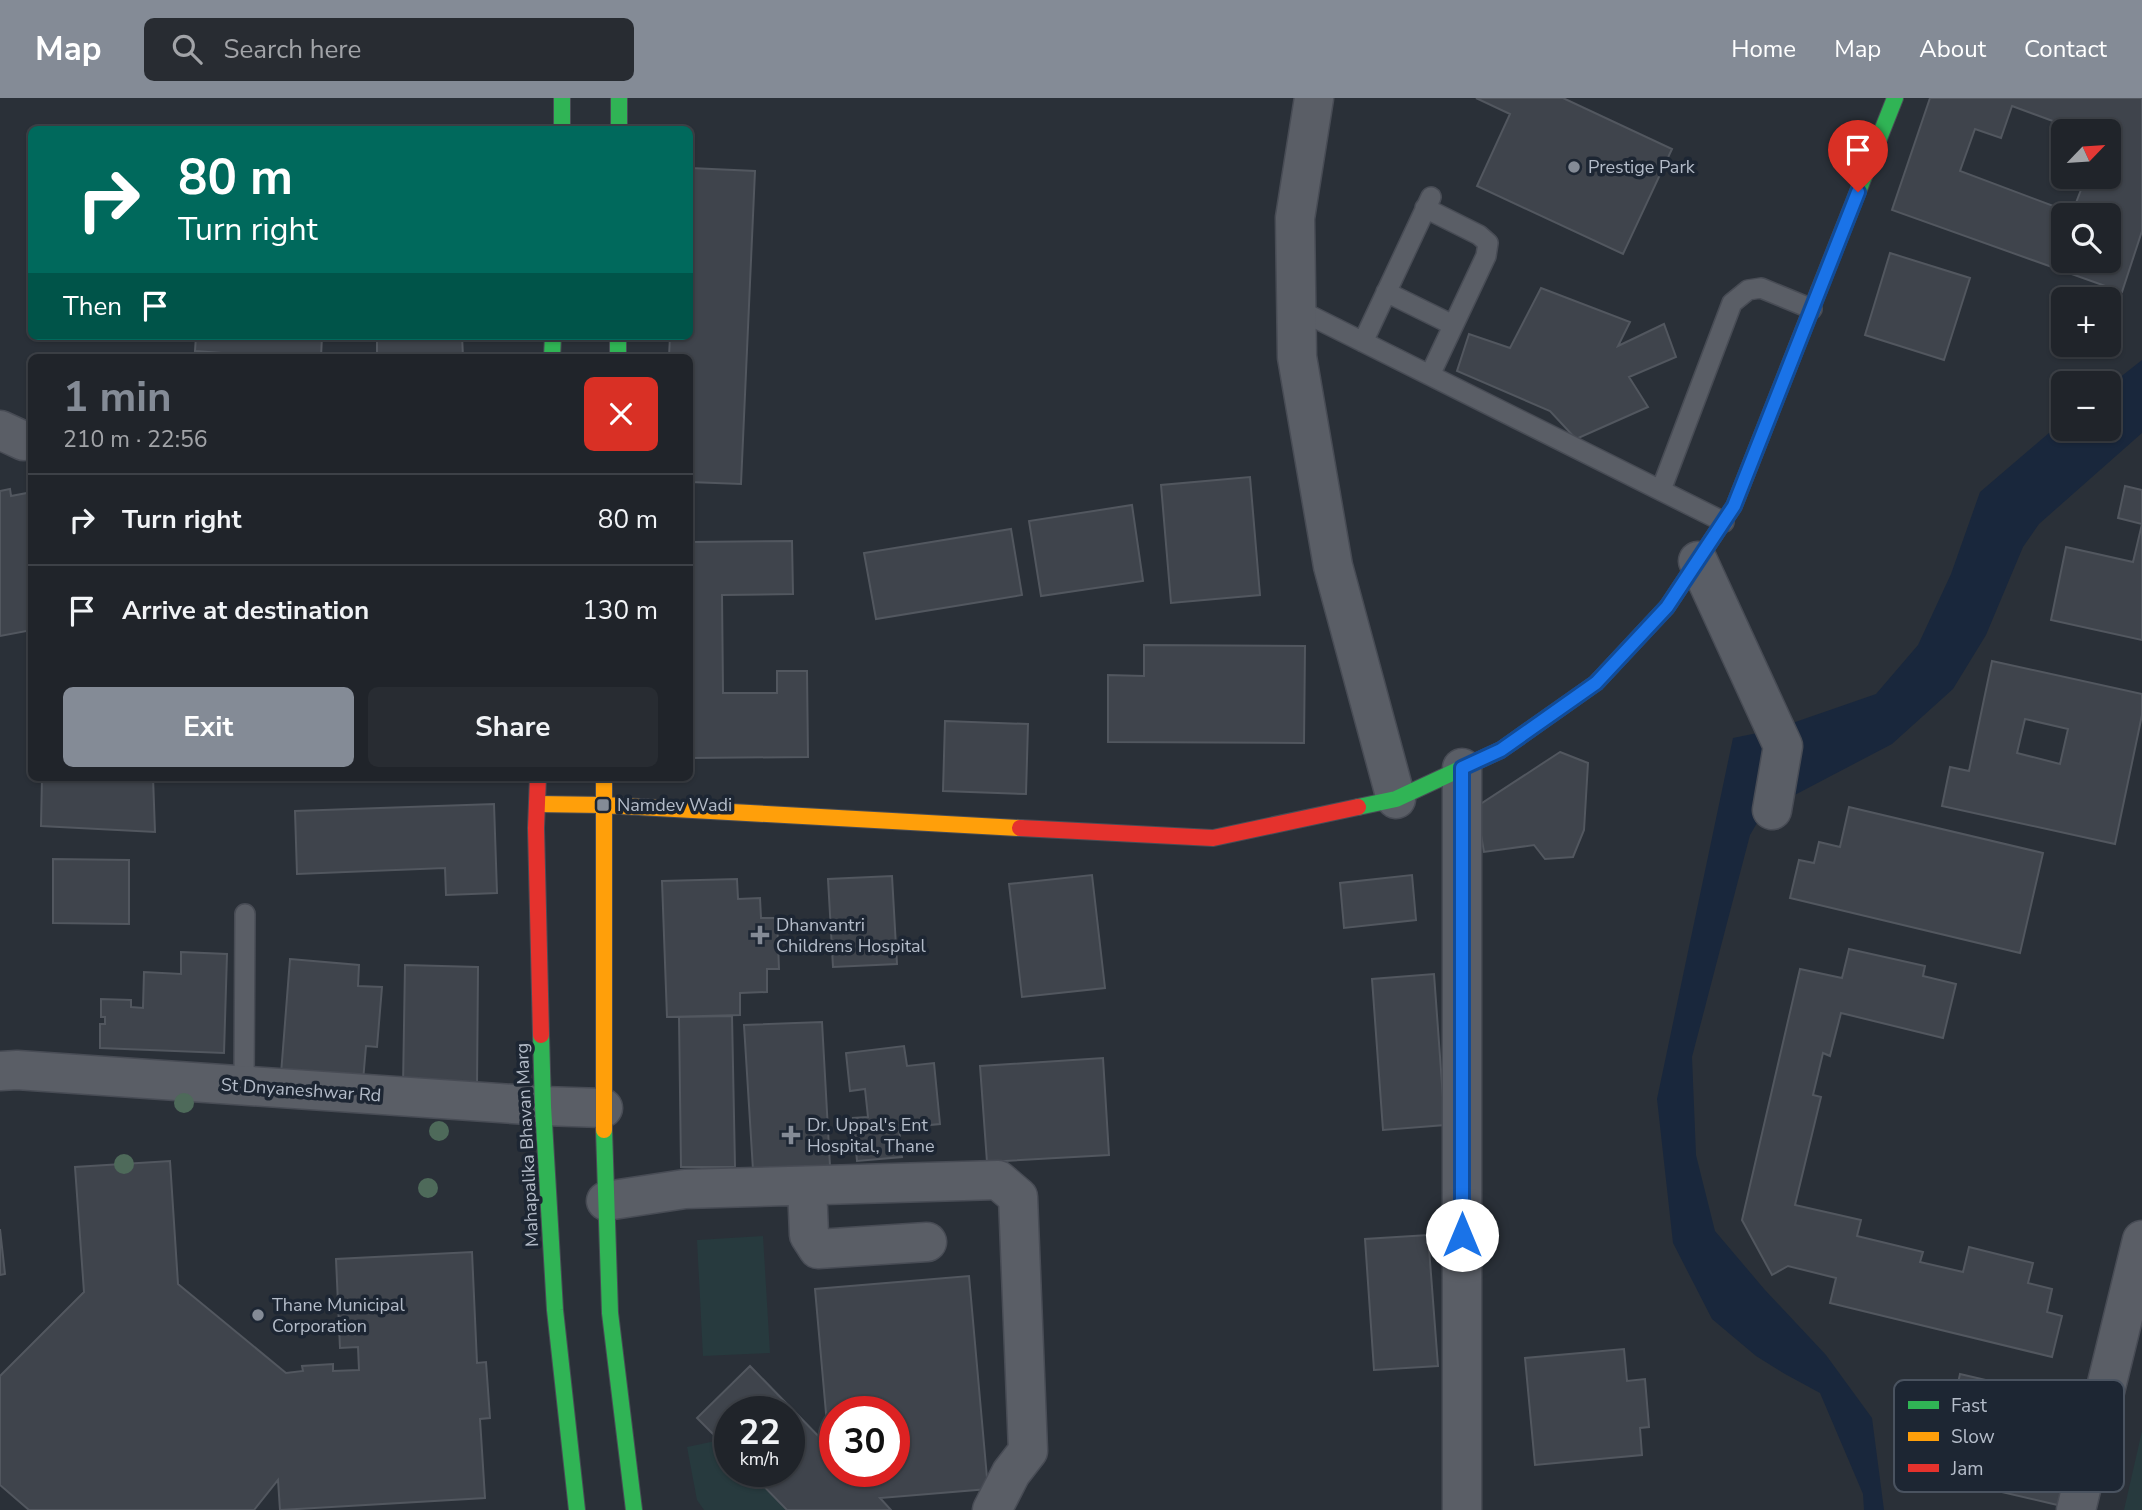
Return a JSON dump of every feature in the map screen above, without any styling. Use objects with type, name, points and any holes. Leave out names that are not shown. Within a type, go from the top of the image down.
[{"type":"street","points":[[562,98],[562,126]]},
{"type":"street","points":[[619,98],[619,126]]},
{"type":"street","points":[[1314,98],[1295,218],[1297,356],[1333,566],[1396,799]]},
{"type":"street","points":[[537,804],[603,805],[1213,838],[1396,799],[1501,750],[1596,683],[1667,607],[1734,506],[1895,98]]},
{"type":"street","points":[[0,429],[28,440]]},
{"type":"street","points":[[1698,561],[1783,746],[1772,810]]},
{"type":"street","points":[[1462,768],[1462,1510]]},
{"type":"street","name":"Mahapalika Bhavan Marg","points":[[537,781],[543,1106],[555,1310],[577,1510]]},
{"type":"street","points":[[604,781],[603,1108],[610,1313],[634,1510]]},
{"type":"street","name":"St Dnyaneshwar Rd","points":[[0,1071],[603,1108]]},
{"type":"street","points":[[606,1201],[685,1189],[998,1180],[1018,1197],[1028,1451],[1011,1472],[992,1510]]},
{"type":"street","points":[[807,1186],[809,1235],[818,1249],[908,1243],[886,1183]]},
{"type":"street","points":[[2108,1380],[2142,1240]]},
{"type":"street","points":[[2076,1510],[2080,1492]]},
{"type":"lane","points":[[1363,342],[1429,202],[1479,234],[1488,243],[1486,256],[1430,375]]},
{"type":"lane","points":[[1661,490],[1732,303],[1748,290],[1761,288],[1812,309]]},
{"type":"lane","points":[[1386,292],[1453,325]]},
{"type":"lane","points":[[1297,309],[1724,522]]},
{"type":"lane","points":[[244,1086],[245,914]]},
{"type":"green space","points":[[763,1236],[770,1353],[703,1356],[697,1240]]},
{"type":"green space","points":[[2142,1431],[2142,1510],[2124,1510]]},
{"type":"green space","points":[[714,1441],[714,1487],[792,1487],[814,1510],[704,1510],[697,1500],[687,1447]]},
{"type":"water","points":[[2142,360],[2142,433],[2039,524],[2023,547],[1986,635],[1953,689],[1892,744],[1764,811],[1750,835],[1692,1057],[1696,1155],[1715,1231],[1826,1355],[1872,1418],[1884,1510],[1864,1510],[1863,1494],[1820,1393],[1756,1356],[1712,1319],[1673,1243],[1657,1099],[1733,738],[1772,730],[1876,694],[1918,645],[1951,574],[1980,492],[2051,431],[2051,441],[2121,441],[2121,377]]},
{"type":"building","name":"Prestige Park","points":[[1476,98],[1563,98],[1672,149],[1623,254],[1477,186],[1510,114]]},
{"type":"building","points":[[1930,98],[2142,98],[2142,231],[2122,292],[2121,287],[2108,287],[2069,273],[2121,273],[2121,203],[2076,203],[2081,189],[2121,189],[2121,119],[2051,120],[2012,106],[2001,138],[1975,129],[1960,171],[2051,205],[2051,267],[1892,210]]},
{"type":"building","points":[[693,168],[755,171],[741,484],[693,482],[693,354],[669,354],[670,340],[693,340]]},
{"type":"building","points":[[1890,253],[1970,278],[1944,360],[1865,335]]},
{"type":"building","points":[[1541,288],[1630,322],[1618,346],[1664,324],[1676,357],[1629,377],[1648,407],[1576,439],[1550,411],[1457,371],[1469,334],[1510,348]]},
{"type":"building","points":[[196,340],[322,340],[321,354],[195,351]]},
{"type":"building","points":[[377,340],[462,340],[463,354],[377,354]]},
{"type":"building","points":[[1250,477],[1260,595],[1171,603],[1161,485]]},
{"type":"building","points":[[2125,486],[2142,490],[2142,524],[2118,518]]},
{"type":"building","points":[[10,489],[11,496],[28,493],[28,631],[0,636],[0,491]]},
{"type":"building","points":[[1132,505],[1143,581],[1041,596],[1029,521]]},
{"type":"building","points":[[2142,524],[2142,640],[2051,620],[2066,547],[2133,562]]},
{"type":"building","points":[[1011,529],[1022,595],[876,619],[864,553]]},
{"type":"building","points":[[792,541],[793,594],[722,595],[723,693],[777,693],[777,671],[807,671],[808,757],[693,758],[693,542]]},
{"type":"building","points":[[1144,645],[1305,646],[1304,743],[1108,742],[1108,675],[1144,676]]},
{"type":"building","points":[[1992,661],[2142,694],[2142,715],[2115,844],[1942,806],[1950,767],[1969,771]],"holes":[[[2025,719],[2068,729],[2060,764],[2017,753]]]},
{"type":"building","points":[[945,721],[1028,724],[1026,794],[943,791]]},
{"type":"building","points":[[1560,752],[1588,763],[1584,830],[1573,857],[1545,859],[1534,845],[1484,852],[1476,807]]},
{"type":"building","points":[[42,781],[153,781],[155,832],[41,826]]},
{"type":"building","points":[[494,804],[497,893],[446,895],[445,868],[297,874],[295,811]]},
{"type":"building","points":[[1849,807],[2043,853],[2020,953],[1790,898],[1799,860],[1814,863],[1819,842],[1840,847]]},
{"type":"building","points":[[53,859],[129,860],[129,924],[53,923]]},
{"type":"building","points":[[1092,875],[1105,988],[1022,997],[1009,884]]},
{"type":"building","points":[[1412,875],[1416,920],[1344,928],[1340,883]]},
{"type":"building","points":[[892,876],[897,964],[833,967],[828,879]]},
{"type":"building","points":[[737,879],[738,899],[760,898],[761,918],[777,918],[779,969],[767,969],[767,992],[740,993],[740,1015],[667,1017],[662,881]]},
{"type":"building","points":[[1849,949],[1925,966],[1923,976],[1956,984],[1943,1038],[1841,1013],[1830,1056],[1823,1053],[1813,1095],[1821,1097],[1795,1205],[1861,1220],[1857,1236],[1923,1252],[1920,1262],[1963,1272],[1969,1247],[2033,1263],[2028,1283],[2052,1289],[2047,1312],[2062,1316],[2052,1357],[1830,1303],[1836,1278],[1788,1266],[1772,1275],[1742,1220],[1800,969],[1842,978]]},
{"type":"building","points":[[181,952],[227,954],[224,1053],[100,1048],[100,1024],[105,1024],[105,1017],[101,1017],[101,999],[131,1000],[131,1007],[143,1008],[144,972],[181,974]]},
{"type":"building","points":[[290,959],[359,965],[358,986],[382,987],[377,1047],[366,1046],[363,1081],[281,1074]]},
{"type":"building","points":[[405,965],[478,967],[477,1088],[403,1087]]},
{"type":"building","points":[[1434,974],[1445,1125],[1383,1130],[1372,979]]},
{"type":"building","points":[[732,1016],[735,1167],[681,1167],[679,1017]]},
{"type":"building","points":[[822,1022],[830,1166],[753,1170],[744,1025]]},
{"type":"building","points":[[904,1046],[907,1066],[934,1063],[940,1124],[899,1128],[902,1157],[857,1161],[853,1118],[868,1117],[865,1089],[850,1091],[846,1053]]},
{"type":"building","points":[[1103,1058],[1109,1155],[987,1162],[980,1066]]},
{"type":"building","points":[[170,1161],[178,1284],[286,1373],[303,1371],[302,1366],[333,1364],[333,1371],[359,1370],[358,1347],[340,1348],[336,1259],[472,1252],[477,1363],[486,1362],[490,1418],[480,1419],[485,1498],[280,1510],[278,1480],[254,1510],[29,1510],[0,1485],[0,1376],[84,1292],[75,1167]]},
{"type":"building","points":[[0,1229],[5,1274],[0,1275]]},
{"type":"building","points":[[1428,1235],[1438,1366],[1374,1370],[1365,1239]]},
{"type":"building","points":[[969,1276],[988,1489],[880,1498],[891,1510],[787,1510],[765,1487],[805,1487],[805,1422],[819,1437],[819,1487],[910,1487],[910,1396],[824,1396],[815,1289]]},
{"type":"building","points":[[1624,1349],[1627,1381],[1645,1379],[1649,1427],[1640,1428],[1642,1455],[1535,1465],[1525,1358]]},
{"type":"building","points":[[750,1366],[779,1396],[719,1396]]},
{"type":"building","points":[[1960,1374],[1986,1380],[1959,1380]]},
{"type":"building","points":[[714,1401],[714,1435],[697,1418]]},
{"type":"building","points":[[2002,1492],[2069,1492],[2066,1507]]},
{"type":"traffic: fast","points":[[562,98],[562,126]]},
{"type":"traffic: fast","points":[[619,98],[619,126]]},
{"type":"traffic: fast","points":[[1819,290],[1895,98]]},
{"type":"traffic: fast","points":[[552,354],[553,340]]},
{"type":"traffic: fast","points":[[618,340],[618,354]]},
{"type":"traffic: fast","points":[[1358,807],[1396,799],[1501,750],[1596,683],[1667,607]]},
{"type":"traffic: fast","points":[[541,1035],[555,1310],[577,1510]]},
{"type":"traffic: fast","points":[[604,1130],[610,1313],[634,1510]]},
{"type":"traffic: slow","points":[[604,781],[604,1130]]},
{"type":"traffic: slow","points":[[537,804],[603,805],[1020,828]]},
{"type":"traffic: jam","points":[[1667,607],[1734,506],[1819,290]]},
{"type":"traffic: jam","points":[[538,781],[536,828],[541,1035]]},
{"type":"traffic: jam","points":[[1020,828],[1213,838],[1358,807]]},
{"type":"place","name":"Prestige Park","points":[[1574,167]]},
{"type":"place","name":"Namdev Wadi","points":[[603,805]]},
{"type":"place","name":"Dhanvantri Childrens Hospital","points":[[760,935]]},
{"type":"place","name":"Dr. Uppal's Ent Hospital, Thane","points":[[791,1135]]},
{"type":"place","name":"Thane Municipal Corporation","points":[[258,1315]]},
{"type":"route","points":[[1462,1235],[1462,768],[1501,750],[1596,683],[1667,607],[1734,506],[1858,192]]}]
